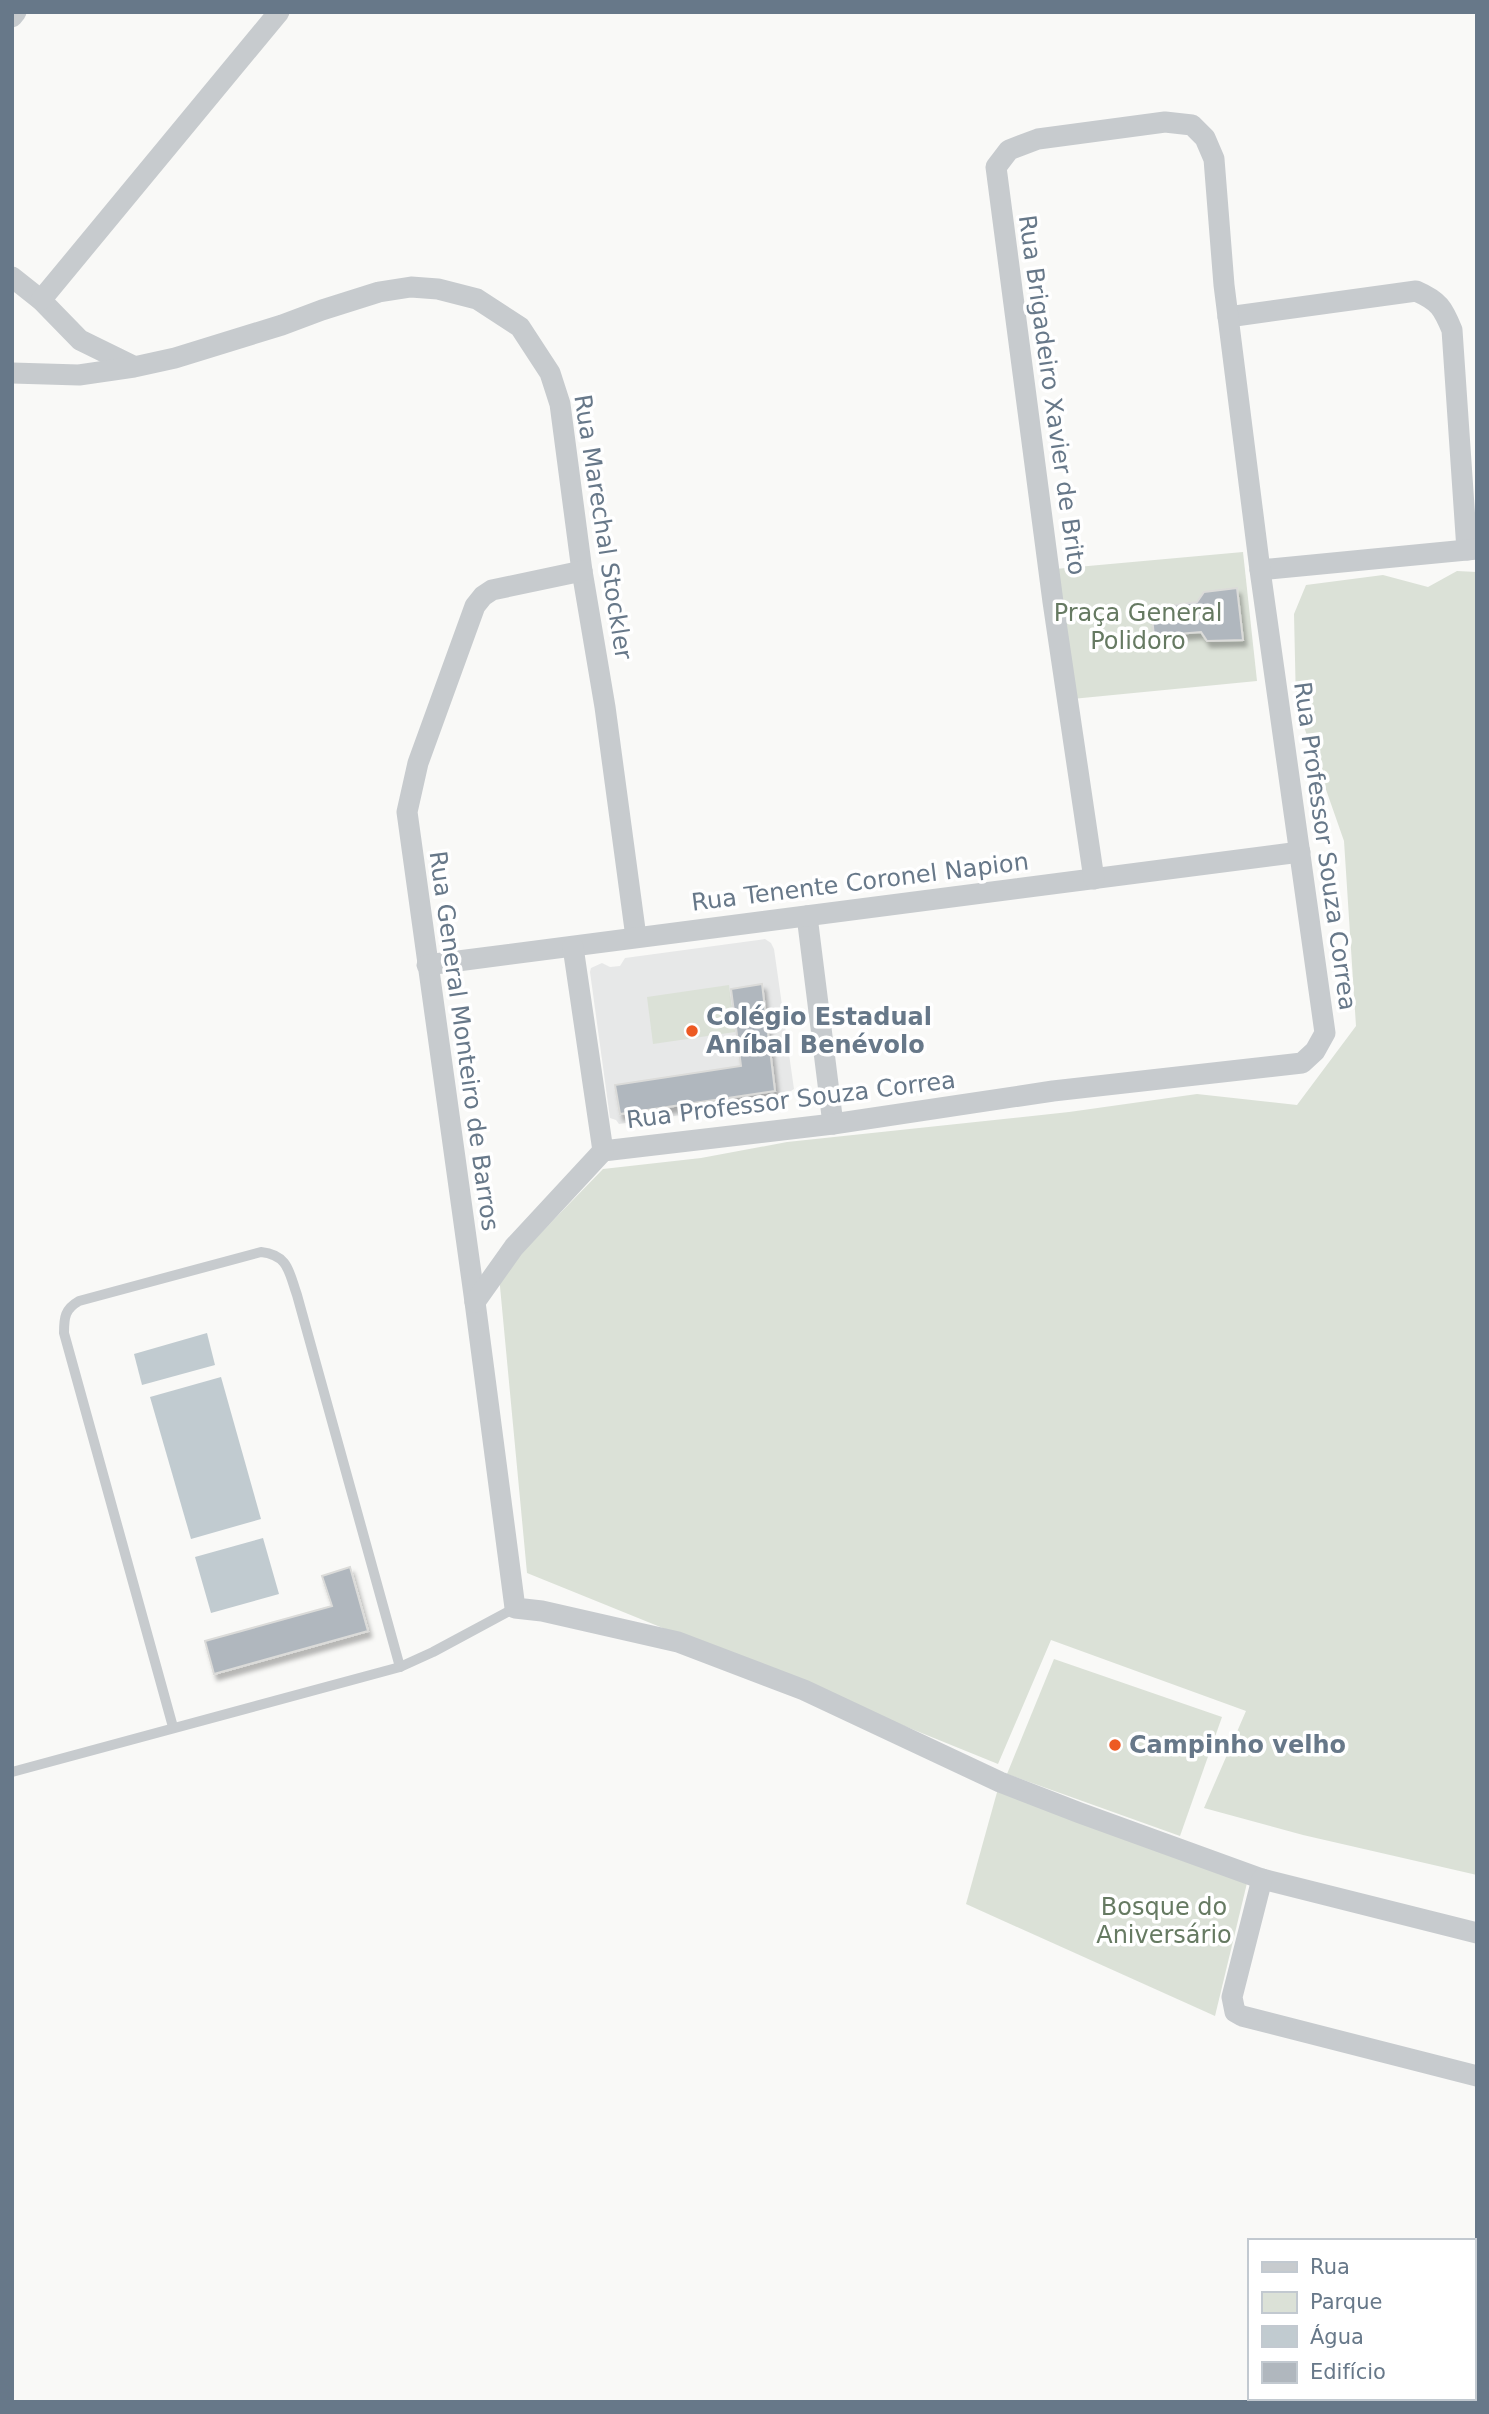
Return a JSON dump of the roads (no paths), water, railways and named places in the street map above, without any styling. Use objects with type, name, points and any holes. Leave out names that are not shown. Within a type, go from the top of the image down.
[{"type":"street","points":[[12,17],[16,12]]},
{"type":"street","points":[[41,300],[279,12]]},
{"type":"street","name":"Rua Professor Souza Correa","points":[[603,1151],[833,1124],[1052,1091],[1302,1063],[1315,1051],[1325,1033],[1260,570],[1228,317],[1214,159],[1205,138],[1192,125],[1165,122],[1038,139],[1009,150],[996,167]]},
{"type":"street","name":"Rua Brigadeiro Xavier de Brito","points":[[996,167],[1049,575],[1094,879]]},
{"type":"street","points":[[12,277],[41,300],[80,340],[134,367]]},
{"type":"street","name":"Rua Marechal Stockler","points":[[12,373],[79,375],[134,367],[175,358],[379,292],[411,288],[438,289],[477,299],[520,327],[550,373],[560,404],[636,937]]},
{"type":"street","points":[[1228,317],[1416,291],[1433,299],[1444,311],[1452,330],[1472,549],[1260,570]]},
{"type":"street","points":[[62,374],[73,363],[80,340]]},
{"type":"street","name":"Rua General Monteiro de Barros","points":[[515,1608],[407,812],[418,763],[475,606],[492,590],[582,571]]},
{"type":"street","name":"Rua Tenente Coronel Napion","points":[[427,965],[1300,852]]},
{"type":"street","points":[[807,916],[833,1124]]},
{"type":"street","points":[[475,1302],[514,1247],[603,1151],[573,947]]},
{"type":"street","points":[[515,1608],[542,1611],[678,1642],[804,1689],[1000,1782],[1080,1813],[1262,1879],[1477,1933]]},
{"type":"street","points":[[1262,1879],[1232,1997],[1235,2012],[1477,2076]]},
{"type":"lane","points":[[173,1727],[64,1333],[64,1318],[68,1307],[79,1301],[150,1281],[261,1252],[274,1253],[284,1261],[297,1295],[400,1667]]},
{"type":"lane","points":[[12,1772],[400,1667],[515,1608]]},
{"type":"water","points":[[207,1333],[215,1365],[142,1385],[134,1354]]},
{"type":"water","points":[[221,1377],[261,1519],[191,1539],[150,1397]]},
{"type":"water","points":[[263,1538],[279,1594],[211,1613],[195,1557]]},
{"type":"place","name":"Colégio Estadual Aníbal Benévolo","points":[[692,1031]]},
{"type":"place","name":"Campinho velho","points":[[1115,1745]]},
{"type":"park label","name":"Praça General Polidoro","points":[[1138,627]]},
{"type":"park label","name":"Bosque do Aniversário","points":[[1164,1921]]}]
